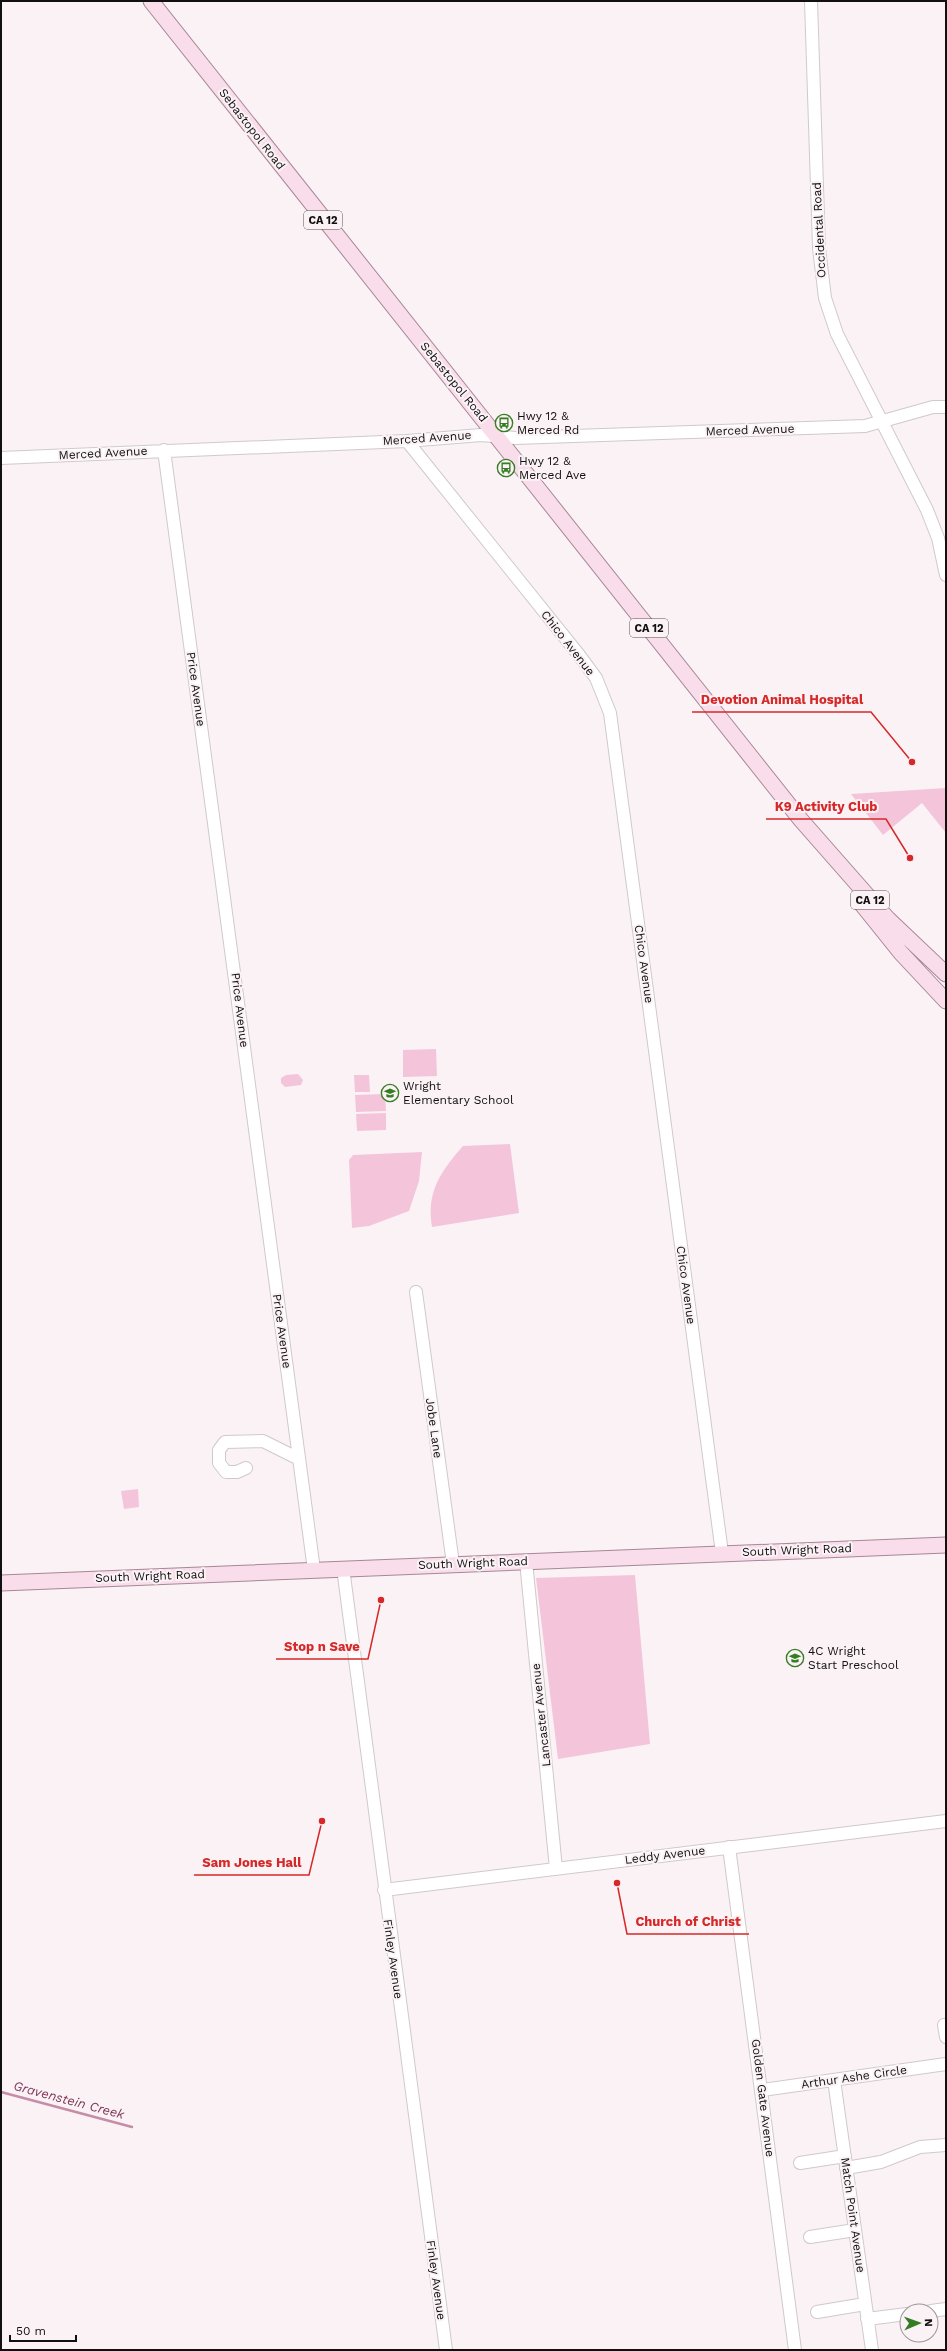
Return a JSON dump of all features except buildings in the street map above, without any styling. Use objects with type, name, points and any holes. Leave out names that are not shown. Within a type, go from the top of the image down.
[{"type":"main road","name":"Sebastopol Road","points":[[151,1],[801,820],[879,926],[946,1001]]},
{"type":"main road","name":"Sebastopol Road","points":[[801,820],[874,904],[946,974]]},
{"type":"main road","name":"South Wright Road","points":[[1,1583],[343,1568],[946,1545]]},
{"type":"street","name":"Occidental Road","points":[[811,1],[818,248],[823,288],[837,334],[933,523],[946,576]]},
{"type":"street","name":"Merced Avenue","points":[[1,458],[407,440],[481,434],[498,437],[572,437],[865,426],[933,407],[946,407]]},
{"type":"street","name":"Chico Avenue","points":[[407,440],[579,655],[596,678],[610,713],[722,1553]]},
{"type":"street","name":"Price Avenue","points":[[164,450],[314,1570]]},
{"type":"street","name":"Jobe Lane","points":[[416,1292],[453,1564]]},
{"type":"street","points":[[246,1468],[237,1472],[226,1472],[219,1463],[218,1450],[225,1442],[263,1441],[299,1459]]},
{"type":"street","name":"Lancaster Avenue","points":[[526,1561],[556,1869]]},
{"type":"street","name":"Finley Avenue","points":[[343,1568],[384,1890],[446,2350]]},
{"type":"street","name":"Leddy Avenue","points":[[384,1890],[729,1846],[946,1821]]},
{"type":"street","name":"Golden Gate Avenue","points":[[729,1846],[795,2350]]},
{"type":"street","points":[[944,2025],[946,2037]]},
{"type":"street","name":"Arthur Ashe Circle","points":[[762,2090],[946,2064]]},
{"type":"street","name":"Match Point Avenue","points":[[834,2080],[872,2350]]},
{"type":"street","points":[[800,2163],[881,2162],[920,2148],[946,2145]]},
{"type":"street","points":[[810,2237],[855,2230]]},
{"type":"street","points":[[817,2312],[865,2304]]},
{"type":"street","points":[[867,2319],[899,2315]]},
{"type":"shaded area","points":[[946,788],[946,833],[922,803],[883,835],[851,794]]},
{"type":"shaded area","points":[[436,1049],[437,1076],[403,1077],[403,1050]]},
{"type":"shaded area","points":[[298,1074],[303,1080],[301,1085],[285,1087],[281,1083],[281,1078],[286,1075]]},
{"type":"shaded area","points":[[354,1075],[369,1075],[370,1092],[355,1092]]},
{"type":"shaded area","points":[[385,1094],[386,1111],[356,1112],[355,1095]]},
{"type":"shaded area","points":[[386,1113],[386,1130],[357,1131],[356,1114]]},
{"type":"shaded area","points":[[510,1144],[519,1213],[432,1227],[431,1203],[433,1193],[442,1173],[463,1146]]},
{"type":"shaded area","points":[[422,1152],[419,1181],[409,1211],[369,1226],[352,1228],[349,1160],[353,1155]]},
{"type":"shaded area","points":[[138,1489],[139,1507],[124,1509],[121,1491]]},
{"type":"shaded area","points":[[635,1575],[650,1744],[558,1759],[536,1578]]},
{"type":"waterway","name":"Gravenstein Creek","points":[[1,2092],[132,2127]]},
{"type":"place","name":"Hwy 12 & Merced Rd","points":[[504,423]]},
{"type":"place","name":"Hwy 12 & Merced Ave","points":[[506,468]]},
{"type":"place","name":"Devotion Animal Hospital","points":[[912,762]]},
{"type":"place","name":"K9 Activity Club","points":[[910,858]]},
{"type":"place","name":"Wright Elementary School","points":[[390,1093]]},
{"type":"place","name":"Stop n Save","points":[[381,1600]]},
{"type":"place","name":"4C Wright Start Preschool","points":[[795,1658]]},
{"type":"place","name":"Sam Jones Hall","points":[[322,1821]]},
{"type":"place","name":"Church of Christ","points":[[617,1883]]}]
